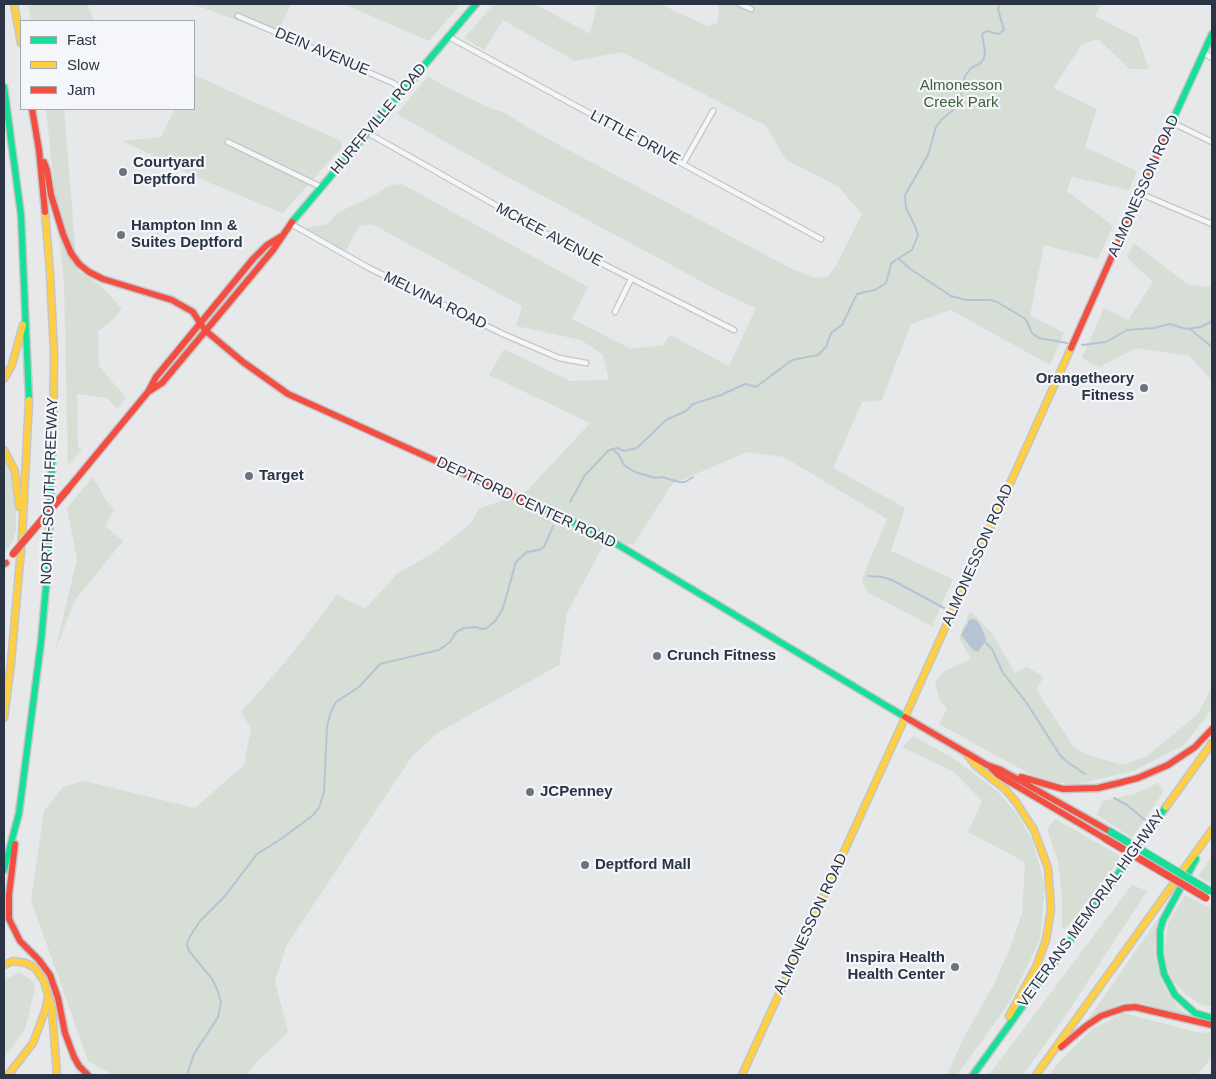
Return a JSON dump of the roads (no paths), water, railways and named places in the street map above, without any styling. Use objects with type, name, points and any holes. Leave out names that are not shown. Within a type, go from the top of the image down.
[{"type":"main road","points":[[14,4],[20,37]]},
{"type":"main road","name":"HURFFVILLE ROAD","points":[[148,392],[162,382],[206,331],[273,250],[282,235],[321,187],[476,4]]},
{"type":"main road","name":"ALMONESSON ROAD","points":[[742,1075],[1049,400],[1084,317],[1212,34]]},
{"type":"main road","name":"NORTH-SOUTH FREEWAY","points":[[4,87],[21,215],[29,404],[26,488],[11,663],[4,718]]},
{"type":"main road","name":"NORTH-SOUTH FREEWAY","points":[[4,870],[19,813],[42,634],[48,567],[52,480],[54,353],[39,150],[32,110]]},
{"type":"main road","name":"DEPTFORD CENTER ROAD","points":[[39,150],[47,170],[51,195],[63,234],[79,264],[89,272],[103,279],[172,300],[193,312],[206,331],[261,376],[288,394],[460,473],[600,534],[987,765]]},
{"type":"main road","name":"HURFFVILLE ROAD","points":[[4,564],[148,392],[156,377],[253,259],[267,245],[282,235]]},
{"type":"main road","points":[[4,379],[12,365],[25,315]]},
{"type":"main road","points":[[4,450],[15,471],[18,485],[22,538]]},
{"type":"main road","points":[[1014,777],[1026,778],[1063,789],[1098,788],[1119,784],[1168,765],[1195,747],[1212,730]]},
{"type":"main road","name":"VETERANS MEMORIAL HIGHWAY","points":[[973,1075],[1212,743]]},
{"type":"main road","points":[[966,753],[976,766],[1005,789],[1026,816],[1042,846],[1050,883],[1051,908],[1046,940],[1036,967],[1006,1019],[1005,1031]]},
{"type":"main road","points":[[987,765],[1014,777],[1210,896]]},
{"type":"main road","points":[[987,765],[998,775],[1108,835]]},
{"type":"main road","points":[[19,813],[9,894],[9,920],[20,941],[39,960],[50,975],[60,1007],[65,1034],[79,1066],[88,1075]]},
{"type":"main road","points":[[1036,1075],[1212,830]]},
{"type":"main road","points":[[1200,847],[1195,864],[1164,920],[1160,932],[1160,954],[1164,974],[1175,995],[1195,1013],[1212,1018]]},
{"type":"main road","points":[[4,965],[20,961],[35,968],[44,981],[52,1009],[57,1075]]},
{"type":"main road","points":[[8,1075],[33,1042],[46,1011],[49,995]]},
{"type":"main road","points":[[1052,1052],[1065,1044],[1086,1026],[1101,1016],[1115,1010],[1135,1007],[1212,1025]]},
{"type":"street","points":[[740,4],[751,9]]},
{"type":"street","name":"DEIN AVENUE","points":[[238,16],[394,83],[404,90]]},
{"type":"street","name":"LITTLE DRIVE","points":[[449,37],[821,238]]},
{"type":"street","points":[[1204,53],[1212,58]]},
{"type":"street","points":[[683,164],[713,111]]},
{"type":"street","points":[[1173,123],[1212,142]]},
{"type":"street","name":"MCKEE AVENUE","points":[[368,133],[499,208],[631,279],[734,330]]},
{"type":"street","points":[[228,142],[321,187]]},
{"type":"street","points":[[1141,194],[1212,224]]},
{"type":"street","name":"MELVINA ROAD","points":[[291,224],[369,268],[503,334],[559,358],[586,363]]},
{"type":"street","points":[[615,312],[631,279]]},
{"type":"water","points":[[970,619],[976,620],[980,625],[986,640],[978,652],[973,650],[961,635]]},
{"type":"waterway","points":[[570,502],[585,475],[609,450],[617,448],[624,451],[637,448],[666,420],[686,411],[693,404],[721,395],[745,384],[756,387],[792,360],[818,355],[826,347],[831,333],[842,325],[857,294],[875,290],[886,283],[891,264],[912,250],[918,235],[906,208],[905,195],[928,155],[936,127],[960,100],[965,76],[971,68],[981,63],[984,58],[985,51],[982,34],[987,31],[998,34],[1004,30],[998,9],[999,4]]},
{"type":"waterway","points":[[898,258],[909,268],[951,296],[966,300],[990,300],[997,302],[1024,318],[1032,333],[1039,338],[1067,343]]},
{"type":"waterway","points":[[1082,345],[1106,342],[1127,330],[1154,328],[1170,324],[1186,329],[1201,327],[1212,321]]},
{"type":"waterway","points":[[1190,329],[1212,347]]},
{"type":"waterway","points":[[612,449],[618,454],[625,466],[635,472],[679,482],[685,482],[693,477]]},
{"type":"waterway","points":[[187,1075],[194,1054],[218,1017],[221,1002],[212,979],[189,951],[187,944],[189,938],[200,921],[225,896],[257,854],[281,839],[312,816],[319,808],[324,792],[327,727],[330,714],[336,702],[359,687],[380,664],[439,650],[450,642],[456,632],[464,628],[487,628],[496,620],[503,608],[516,562],[527,552],[544,547],[553,526]]},
{"type":"waterway","points":[[868,576],[892,580],[944,608]]},
{"type":"waterway","points":[[984,641],[992,649],[1003,673],[1026,702],[1060,755],[1085,774]]},
{"type":"waterway","points":[[1114,798],[1127,805],[1145,820]]},
{"type":"place","name":"Courtyard Deptford","points":[[123,172]]},
{"type":"place","name":"Hampton Inn & Suites Deptford","points":[[121,235]]},
{"type":"place","name":"Orangetheory Fitness","points":[[1144,388]]},
{"type":"place","name":"Target","points":[[249,476]]},
{"type":"place","name":"Crunch Fitness","points":[[657,656]]},
{"type":"place","name":"JCPenney","points":[[530,792]]},
{"type":"place","name":"Deptford Mall","points":[[585,865]]},
{"type":"place","name":"Inspira Health Health Center","points":[[955,967]]},
{"type":"park label","name":"Almonesson Creek Park","points":[[961,94]]}]
